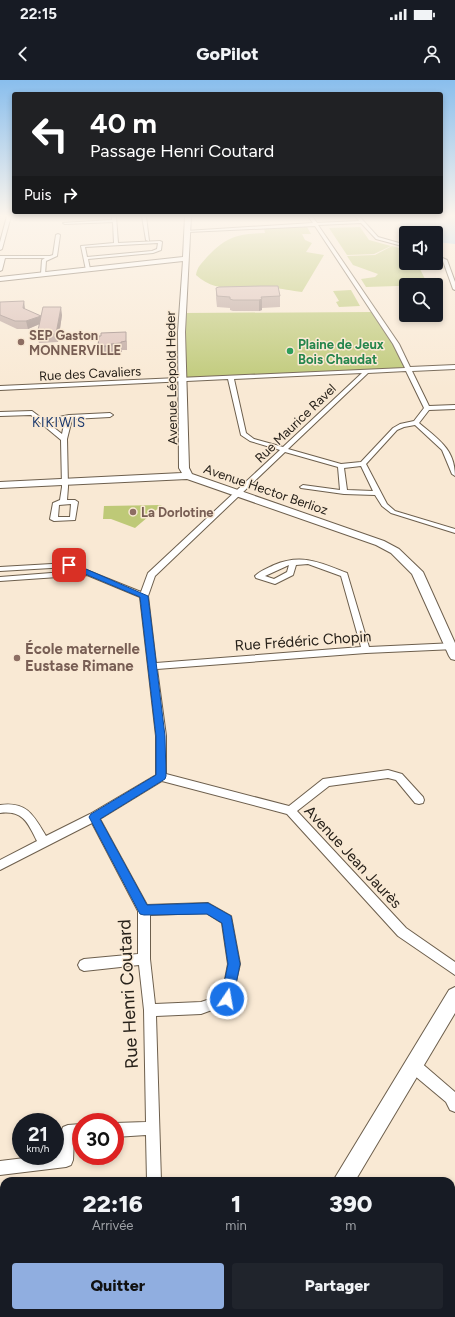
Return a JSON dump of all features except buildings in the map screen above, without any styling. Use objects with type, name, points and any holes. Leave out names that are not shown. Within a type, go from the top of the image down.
[{"type":"street","points":[[0,279],[43,274]]},
{"type":"street","name":"Avenue Léopold Heder","points":[[185,274],[182,313],[182,379],[184,468],[188,476]]},
{"type":"street","points":[[349,274],[381,320],[409,370],[427,408]]},
{"type":"street","points":[[454,280],[455,289]]},
{"type":"street","name":"Rue des Cavaliers","points":[[0,388],[454,368]]},
{"type":"street","name":"Rue Maurice Ravel","points":[[144,596],[151,575],[238,495],[367,371]]},
{"type":"street","points":[[231,378],[243,434],[252,440],[341,466],[363,464],[395,428],[402,425],[416,423],[427,408]]},
{"type":"street","points":[[427,408],[455,407]]},
{"type":"street","points":[[0,414],[32,413],[64,439]]},
{"type":"street","points":[[42,422],[69,417],[110,415]]},
{"type":"street","points":[[63,502],[65,482],[64,439],[69,417]]},
{"type":"street","points":[[416,423],[445,449],[455,474]]},
{"type":"street","points":[[445,449],[455,448]]},
{"type":"street","points":[[363,464],[377,493],[384,504],[393,512],[455,531]]},
{"type":"street","points":[[341,466],[344,492]]},
{"type":"street","name":"Avenue Hector Berlioz","points":[[1,484],[188,476],[238,495],[380,543],[395,551],[417,572],[453,650]]},
{"type":"street","points":[[303,487],[344,492],[377,493]]},
{"type":"street","points":[[310,562],[293,563],[290,574],[275,582],[258,576],[278,565],[294,560],[310,562],[344,575],[366,650]]},
{"type":"street","points":[[0,569],[69,565],[144,596],[161,736],[161,776],[94,817],[0,864]]},
{"type":"street","points":[[0,579],[90,573]]},
{"type":"street","name":"Rue Frédéric Chopin","points":[[153,666],[366,650],[453,650]]},
{"type":"street","points":[[290,811],[327,782],[388,774],[399,777],[419,800]]},
{"type":"street","name":"Avenue Jean Jaurès","points":[[161,776],[290,811],[402,932],[455,969]]},
{"type":"street","points":[[0,809],[18,808],[27,814],[44,843]]},
{"type":"street","name":"Rue Henri Coutard","points":[[94,817],[144,910],[144,959],[150,1010],[154,1177]]},
{"type":"street","points":[[144,910],[208,908],[227,920],[234,964],[227,999],[201,1008],[150,1010]]},
{"type":"street","points":[[84,965],[144,959]]},
{"type":"street","points":[[345,1177],[455,996]]},
{"type":"street","points":[[414,1066],[451,1097],[455,1105]]},
{"type":"street","points":[[124,1130],[153,1128]]},
{"type":"street","points":[[0,1168],[66,1160],[68,1132],[72,1132]]},
{"type":"green space","points":[[196,274],[313,274],[302,292],[275,288],[222,287],[204,281],[196,275]]},
{"type":"green space","points":[[377,274],[422,274],[424,278],[399,278],[399,286],[366,287],[361,279],[375,277]]},
{"type":"green space","points":[[351,290],[360,306],[339,307],[336,302],[339,301],[333,291]]},
{"type":"green space","name":"Plaine de Jeux Bois Chaudat","points":[[375,312],[409,370],[182,379],[182,313]]},
{"type":"green space","points":[[162,505],[135,528],[111,519],[103,519],[104,506]]},
{"type":"place","name":"SEP Gaston MONNERVILLE","points":[[21,342]]},
{"type":"place","name":"Plaine de Jeux Bois Chaudat","points":[[290,351]]},
{"type":"place","name":"La Dorlotine","points":[[133,512]]},
{"type":"place","name":"École maternelle Eustase Rimane","points":[[17,658]]},
{"type":"district","name":"KIKIWIS","points":[[59,422]]},
{"type":"route","points":[[69,565],[144,596],[161,736],[161,776],[94,817],[144,910],[208,908],[227,920],[234,964],[227,999]]}]
